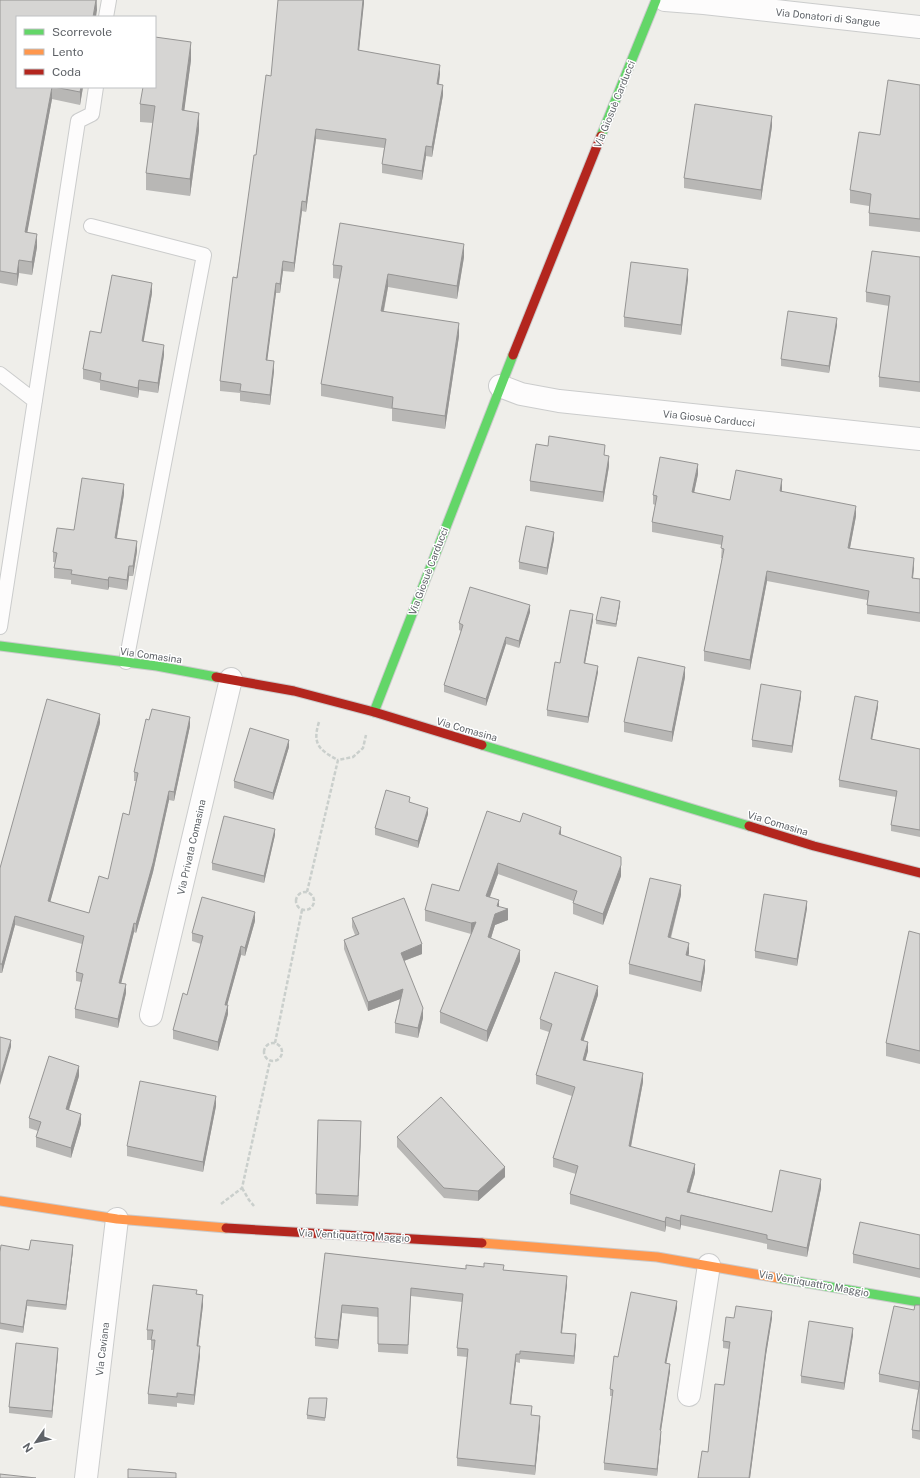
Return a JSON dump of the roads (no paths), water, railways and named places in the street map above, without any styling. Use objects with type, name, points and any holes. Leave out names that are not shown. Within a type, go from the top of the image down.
[{"type":"street","name":"Via Giosuè Carducci","points":[[374,712],[500,386],[656,0]]},
{"type":"street","name":"Via Donatori di Sangue","points":[[665,0],[920,27]]},
{"type":"street","name":"Via Giosuè Carducci","points":[[500,386],[521,394],[559,401],[920,439]]},
{"type":"street","name":"Via Comasina","points":[[0,646],[157,666],[294,691],[374,712],[814,846],[920,873]]},
{"type":"street","name":"Via Privata Comasina","points":[[151,1015],[231,679]]},
{"type":"street","name":"Via Ventiquattro Maggio","points":[[0,1201],[117,1219],[214,1227],[475,1242],[657,1257],[920,1302]]},
{"type":"street","name":"Via Caviana","points":[[86,1478],[117,1219]]},
{"type":"street","points":[[689,1395],[709,1265]]},
{"type":"lane","points":[[106,16],[109,0]]},
{"type":"lane","points":[[0,627],[78,121],[92,114],[96,88]]},
{"type":"lane","points":[[91,226],[204,255],[126,662]]},
{"type":"lane","points":[[0,374],[35,401]]}]
